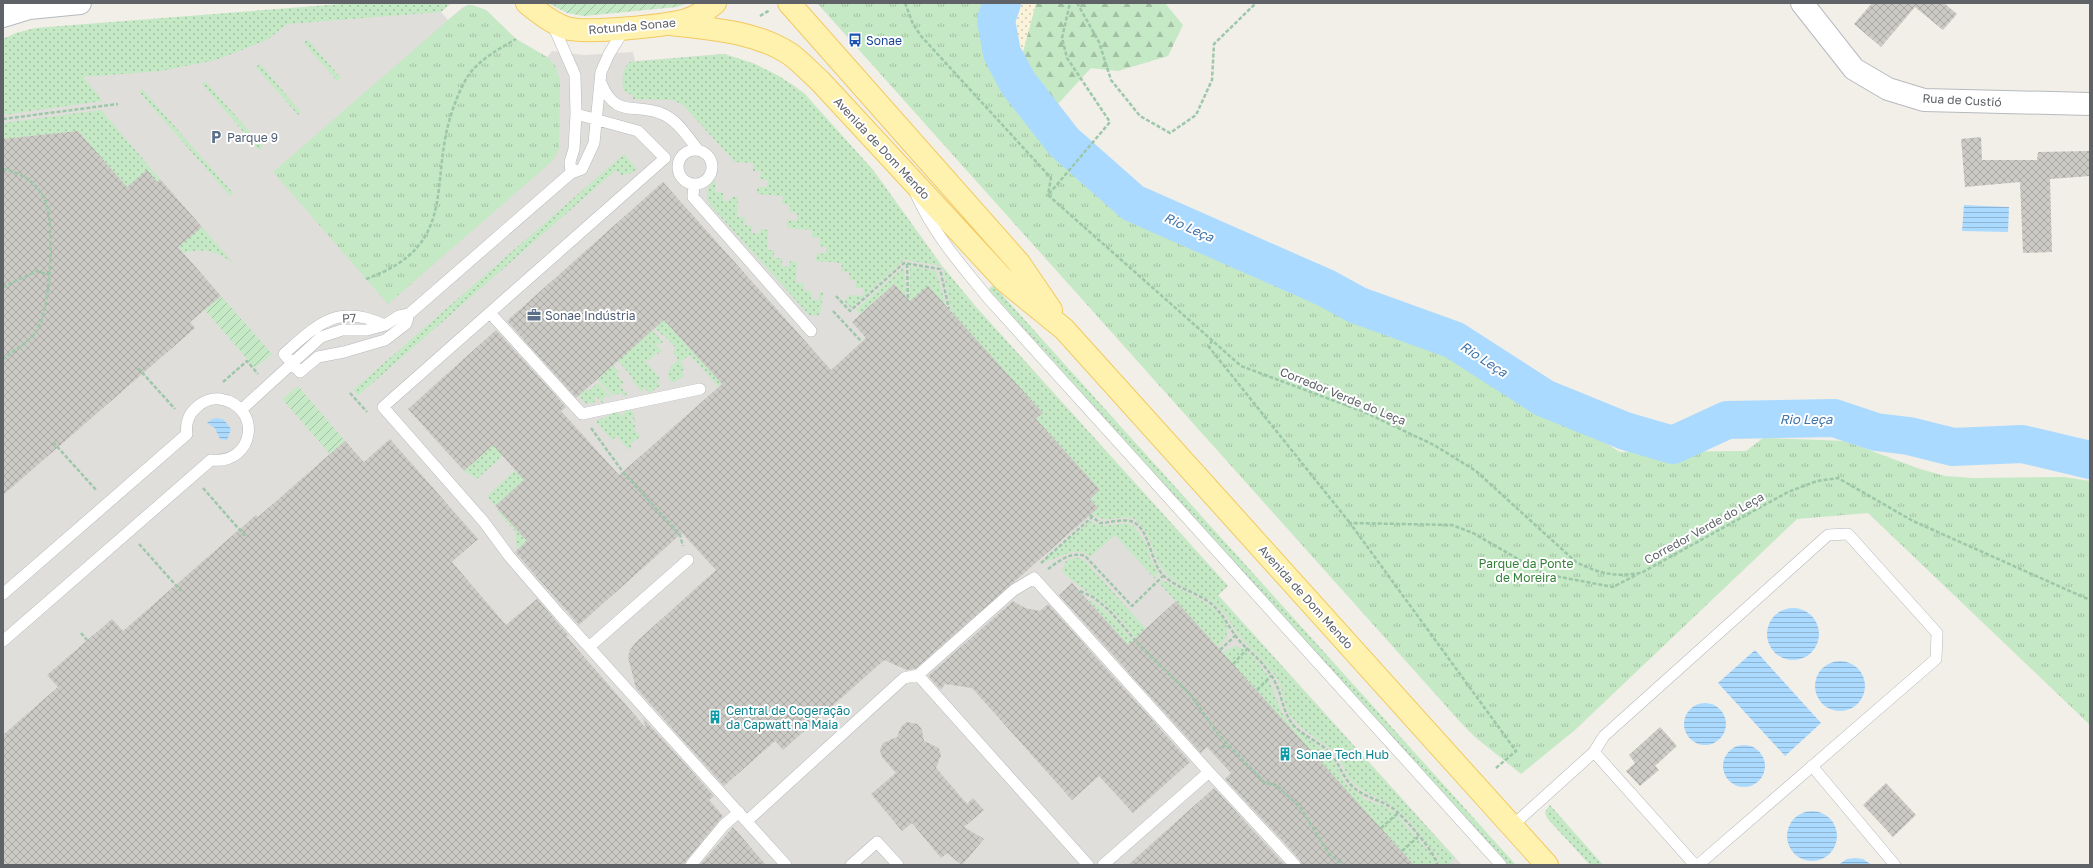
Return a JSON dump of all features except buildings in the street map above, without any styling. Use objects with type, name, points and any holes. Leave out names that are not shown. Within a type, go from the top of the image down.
[{"type":"main road","points":[[3,16],[29,8],[80,3]]},
{"type":"main road","name":"Rotunda Sonae","points":[[527,3],[551,21],[566,28],[583,31],[670,24],[687,20],[707,9],[714,3]]},
{"type":"main road","name":"Rua de Custió","points":[[1802,3],[1854,69],[1888,89],[1924,100],[2090,104]]},
{"type":"main road","name":"Avenida de Dom Mendo","points":[[780,6],[1019,263],[1064,329],[1547,865]]},
{"type":"main road","name":"Avenida de Dom Mendo","points":[[670,24],[736,33],[763,40],[792,55],[820,81],[1005,281],[1064,329]]},
{"type":"lane","points":[[551,21],[573,68],[575,83],[576,114],[574,149],[570,162],[571,173]]},
{"type":"lane","points":[[241,410],[321,337],[342,330],[366,330],[385,325],[400,316],[409,314],[571,173],[582,169],[590,155],[594,143],[601,72],[609,54],[626,28]]},
{"type":"lane","points":[[600,82],[606,96],[615,103],[634,110],[646,110],[660,113],[673,120],[698,150],[703,152],[710,159],[712,170],[705,180],[694,184],[688,182],[680,175],[678,164],[679,159],[687,151],[698,150]]},
{"type":"lane","points":[[576,114],[638,131],[665,158],[678,164]]},
{"type":"lane","points":[[665,158],[383,407],[434,462],[510,556],[589,647],[786,865]]},
{"type":"lane","points":[[910,179],[923,210],[952,254],[988,298],[1501,865]]},
{"type":"lane","points":[[694,184],[693,197],[811,331]]},
{"type":"lane","points":[[490,313],[582,414],[700,389]]},
{"type":"lane","points":[[291,363],[300,372],[318,357],[344,352],[385,340],[406,324],[409,314]]},
{"type":"lane","name":"P7","points":[[291,363],[284,354],[313,328],[328,319],[367,317],[385,325]]},
{"type":"lane","points":[[3,594],[186,434],[187,422],[191,413],[198,406],[206,401],[216,399],[226,400],[241,410],[247,419],[249,429],[245,443],[237,454],[228,459],[210,460],[3,641]]},
{"type":"lane","points":[[1512,826],[1594,752],[1604,736],[1828,535],[1848,534],[1937,633],[1936,659],[1698,865]]},
{"type":"lane","points":[[589,647],[688,560]]},
{"type":"lane","points":[[747,821],[904,678],[918,675],[1014,590],[1034,578],[1295,865]]},
{"type":"lane","points":[[918,675],[1088,865]]},
{"type":"lane","points":[[1594,752],[1695,865]]},
{"type":"lane","points":[[1812,766],[1894,865]]},
{"type":"lane","points":[[1103,865],[1209,772]]},
{"type":"lane","points":[[691,865],[724,825],[739,812]]},
{"type":"lane","points":[[851,865],[877,842],[898,865]]},
{"type":"path","points":[[905,3],[913,24],[921,36],[1051,178],[1048,195]]},
{"type":"path","points":[[1048,195],[1110,122],[1067,58],[1062,38],[1070,3]]},
{"type":"path","points":[[1077,3],[1099,42],[1111,80],[1140,116],[1170,133],[1196,115],[1212,80],[1214,44],[1256,3]]},
{"type":"path","points":[[758,18],[780,6]]},
{"type":"path","points":[[366,279],[382,272],[404,259],[426,236],[436,214],[444,144],[450,117],[456,100],[469,74],[479,64],[516,39]]},
{"type":"path","points":[[3,119],[118,104]]},
{"type":"path","points":[[102,106],[106,109]]},
{"type":"path","points":[[3,169],[13,171],[31,180],[44,197],[51,225],[49,275],[42,321],[36,332],[26,342],[3,359]]},
{"type":"path","name":"Corredor Verde do Leça","points":[[1048,195],[1241,366],[1364,412],[1434,445],[1476,471],[1576,562],[1593,570],[1621,576],[1642,573],[1788,492],[1817,481],[1838,478],[1913,521],[2090,600]]},
{"type":"path","points":[[836,296],[850,311],[904,263],[940,269],[949,309]]},
{"type":"path","points":[[907,264],[908,299]]},
{"type":"path","points":[[3,287],[37,271],[49,275]]},
{"type":"path","points":[[833,311],[861,341]]},
{"type":"path","points":[[1212,340],[1209,347],[1350,523],[1516,751],[1496,768]]},
{"type":"path","points":[[138,368],[176,410]]},
{"type":"path","points":[[350,392],[372,417]]},
{"type":"path","points":[[582,414],[622,472],[680,536],[688,560]]},
{"type":"path","points":[[53,442],[97,492]]},
{"type":"path","points":[[197,492],[202,488],[245,536]]},
{"type":"path","points":[[1040,562],[1091,516],[1100,523],[1124,521],[1133,522],[1138,526],[1150,547],[1155,564],[1164,576],[1178,586],[1207,600],[1226,619],[1236,635],[1275,682],[1284,710],[1295,727],[1329,752],[1337,762],[1344,777],[1360,793],[1389,806],[1398,813],[1434,855],[1437,865]]},
{"type":"path","points":[[1350,523],[1452,525],[1473,533],[1544,574],[1613,587],[1642,573]]},
{"type":"path","points":[[133,548],[139,543],[182,591]]},
{"type":"path","points":[[1046,570],[1070,556],[1079,554],[1085,556],[1132,606],[1164,576]]},
{"type":"path","points":[[1080,591],[1093,597],[1109,610],[1142,648],[1190,694],[1226,743],[1232,747],[1265,783],[1276,785],[1300,807],[1329,854],[1344,865]]},
{"type":"path","points":[[81,633],[87,640]]},
{"type":"path","points":[[1220,650],[1236,635]]},
{"type":"path","points":[[1233,664],[1248,648]]},
{"type":"path","points":[[1257,690],[1271,676]]},
{"type":"path","points":[[1222,748],[1226,743]]},
{"type":"path","points":[[1381,828],[1398,813]]},
{"type":"path","points":[[1402,851],[1418,837]]},
{"type":"shaded area","points":[[354,3],[451,3],[441,12],[448,20],[463,7],[472,5],[486,10],[516,39],[547,57],[552,51],[584,55],[633,52],[635,61],[724,54],[755,64],[795,86],[873,170],[942,266],[976,307],[1228,586],[1218,595],[1462,865],[3,865],[3,95]]},
{"type":"green space","points":[[354,3],[451,3],[441,12],[287,24],[267,40],[216,60],[161,71],[83,77],[103,101],[3,115],[3,39],[16,33],[35,28]]},
{"type":"green space","points":[[548,3],[689,3],[677,7],[584,16],[567,13]]},
{"type":"green space","name":"Parque da Ponte de Moreira","points":[[817,3],[989,3],[994,56],[1004,85],[1024,109],[1138,215],[1366,321],[1460,356],[1620,452],[1746,451],[1763,438],[1845,441],[1920,469],[1945,476],[1973,478],[2064,477],[2090,481],[2090,725],[1868,513],[1797,519],[1575,730],[1521,774],[1475,737],[1463,725]]},
{"type":"green space","points":[[1036,3],[1165,3],[1183,25],[1168,56],[1118,71],[1091,68],[1056,106],[1025,70],[1022,55]]},
{"type":"green space","points":[[467,5],[472,5],[486,10],[516,39],[547,57],[556,67],[560,80],[559,149],[549,164],[388,304],[273,172]]},
{"type":"green space","points":[[307,39],[341,78],[337,81],[304,43]]},
{"type":"green space","points":[[724,54],[755,64],[779,76],[804,93],[873,170],[942,266],[904,260],[851,308],[844,301],[850,295],[863,296],[864,288],[856,288],[856,280],[849,279],[849,272],[841,271],[842,263],[816,261],[817,253],[826,254],[827,247],[819,246],[820,238],[812,237],[812,230],[787,228],[787,220],[797,221],[797,213],[789,212],[790,205],[782,204],[783,196],[757,194],[757,187],[767,187],[768,180],[760,179],[761,171],[753,171],[753,163],[735,162],[683,105],[673,100],[633,99],[633,95],[627,93],[623,89],[623,74],[625,68],[630,62]]},
{"type":"green space","points":[[260,64],[301,112],[298,115],[256,67]]},
{"type":"green space","points":[[205,81],[263,147],[259,150],[202,84]]},
{"type":"green space","points":[[142,89],[233,193],[230,196],[139,92]]},
{"type":"green space","points":[[101,110],[160,179],[148,190],[202,227],[235,265],[223,257],[211,252],[191,251],[184,253],[78,131],[3,139],[3,123]]},
{"type":"green space","points":[[624,154],[637,169],[632,173],[621,175],[616,170],[358,396],[353,390]]},
{"type":"green space","points":[[716,180],[715,192],[723,193],[723,201],[730,201],[731,197],[738,197],[737,217],[745,217],[744,225],[752,226],[752,233],[760,234],[760,229],[768,230],[767,250],[774,250],[774,258],[782,258],[782,266],[789,267],[790,261],[797,262],[796,283],[804,283],[804,291],[811,291],[811,299],[819,300],[819,292],[823,292],[821,310],[818,316],[809,315],[710,205],[707,198],[707,191],[710,185]]},
{"type":"green space","points":[[910,266],[936,271],[946,306],[910,301]]},
{"type":"green space","points":[[942,266],[976,307],[1228,586],[1218,595],[1455,858],[1448,865],[1439,865],[1437,856],[1418,831],[1401,813],[1354,784],[1333,751],[1302,728],[1293,719],[1287,710],[1278,680],[1270,669],[1242,639],[1226,615],[1216,605],[1178,583],[1166,573],[1158,561],[1150,540],[1137,521],[1133,518],[1127,517],[1104,519],[1092,513],[1098,508],[1090,499],[1100,490],[1036,419],[1042,413],[952,313]]},
{"type":"green space","points":[[904,267],[906,297],[894,284],[860,314],[856,310]]},
{"type":"green space","points":[[992,286],[995,287],[1516,865],[1507,865],[990,291],[989,289]]},
{"type":"green space","points":[[221,296],[272,354],[255,368],[205,310]]},
{"type":"green space","points":[[664,320],[722,384],[719,387],[690,355],[680,362],[685,368],[682,371],[684,376],[673,383],[667,376],[670,373],[668,371],[671,368],[670,367],[678,360],[673,351],[676,348],[655,328]]},
{"type":"green space","points":[[652,330],[663,342],[659,345],[657,343],[655,344],[662,351],[658,354],[655,351],[654,352],[656,354],[648,361],[646,359],[644,360],[660,378],[657,381],[660,386],[649,393],[644,387],[643,393],[632,380],[633,378],[602,343]]},
{"type":"green space","points":[[611,363],[619,372],[616,375],[624,383],[620,386],[627,394],[624,397],[620,392],[615,396],[613,394],[612,395],[597,379]]},
{"type":"green space","points":[[598,383],[610,396],[608,398],[604,393],[605,397],[602,399],[602,403],[596,396],[594,398],[596,400],[592,404],[589,402],[586,404],[579,396],[587,388],[589,391]]},
{"type":"green space","points":[[298,386],[345,441],[330,454],[282,399]]},
{"type":"green space","points":[[628,407],[635,415],[633,417],[637,421],[635,422],[629,416],[628,417],[636,427],[634,429],[640,437],[630,444],[632,447],[629,450],[617,436],[612,440],[596,422],[601,418],[602,419],[617,411],[622,416]]},
{"type":"green space","points":[[499,439],[509,450],[477,479],[464,471]]},
{"type":"green space","points":[[522,464],[531,474],[495,506],[487,496]]},
{"type":"green space","points":[[499,510],[527,541],[517,550],[515,531],[497,511]]},
{"type":"green space","points":[[1091,521],[1101,525],[1133,525],[1147,545],[1151,561],[1158,571],[1155,579],[1115,535],[1090,557],[1085,553],[1073,552],[1043,562]]},
{"type":"green space","points":[[1076,557],[1085,561],[1156,640],[1138,641],[1111,610],[1101,601],[1072,581],[1062,571],[1066,561]]},
{"type":"green space","points":[[1163,581],[1170,583],[1208,605],[1224,620],[1227,628],[1226,637],[1218,647],[1159,583]]},
{"type":"green space","points":[[1087,599],[1097,604],[1108,613],[1120,626],[1145,656],[1172,694]]},
{"type":"green space","points":[[1235,646],[1244,649],[1254,657],[1268,676],[1281,711],[1294,729],[1320,747],[1331,757],[1346,784],[1366,800],[1387,807],[1394,812],[1434,857],[1436,865],[1414,865],[1222,653]]},
{"type":"green space","points":[[1550,805],[1603,865],[1590,865],[1547,818],[1545,812]]},
{"type":"sand","points":[[1012,3],[1036,3],[1022,55],[1011,37],[1007,24],[1007,17]]},
{"type":"water","points":[[1964,205],[2009,207],[2008,232],[1962,231]]},
{"type":"water","points":[[218,418],[224,420],[231,429],[227,440],[220,439],[215,428],[207,423],[212,419]]},
{"type":"water","points":[[1793,608],[1803,610],[1811,616],[1817,624],[1819,634],[1817,644],[1811,652],[1803,658],[1793,660],[1783,658],[1775,652],[1769,644],[1767,634],[1769,624],[1775,616],[1783,610]]},
{"type":"water","points":[[1755,650],[1821,723],[1785,756],[1718,683]]},
{"type":"water","points":[[1835,661],[1845,661],[1858,668],[1865,681],[1865,691],[1858,704],[1845,711],[1835,711],[1826,707],[1819,700],[1815,691],[1815,681],[1819,672],[1826,665]]},
{"type":"water","points":[[1705,703],[1720,709],[1726,724],[1720,739],[1705,745],[1690,739],[1684,724],[1690,709]]},
{"type":"water","points":[[1740,745],[1748,745],[1759,751],[1765,762],[1765,770],[1759,781],[1748,787],[1740,787],[1729,781],[1723,770],[1723,762],[1729,751]]},
{"type":"water","points":[[1807,811],[1817,811],[1830,818],[1837,831],[1837,841],[1830,854],[1817,861],[1807,861],[1798,857],[1791,850],[1787,841],[1787,831],[1791,822],[1798,815]]},
{"type":"water","points":[[1847,859],[1863,859],[1872,865],[1838,865]]},
{"type":"waterway","name":"Rio Leça","points":[[1002,3],[996,20],[1002,53],[1018,83],[1064,142],[1133,203],[1326,288],[1357,305],[1454,340],[1544,398],[1625,431],[1673,445],[1727,420],[1834,418],[1876,432],[1909,436],[1953,447],[2022,444],[2090,460]]},
{"type":"place","name":"Sonae","points":[[855,40]]},
{"type":"place","name":"Parque 9","points":[[216,137]]},
{"type":"place","name":"Sonae Indústria","points":[[534,315]]},
{"type":"place","name":"Central de Cogeração da Capwatt na Maia","points":[[715,717]]},
{"type":"place","name":"Sonae Tech Hub","points":[[1285,754]]}]
